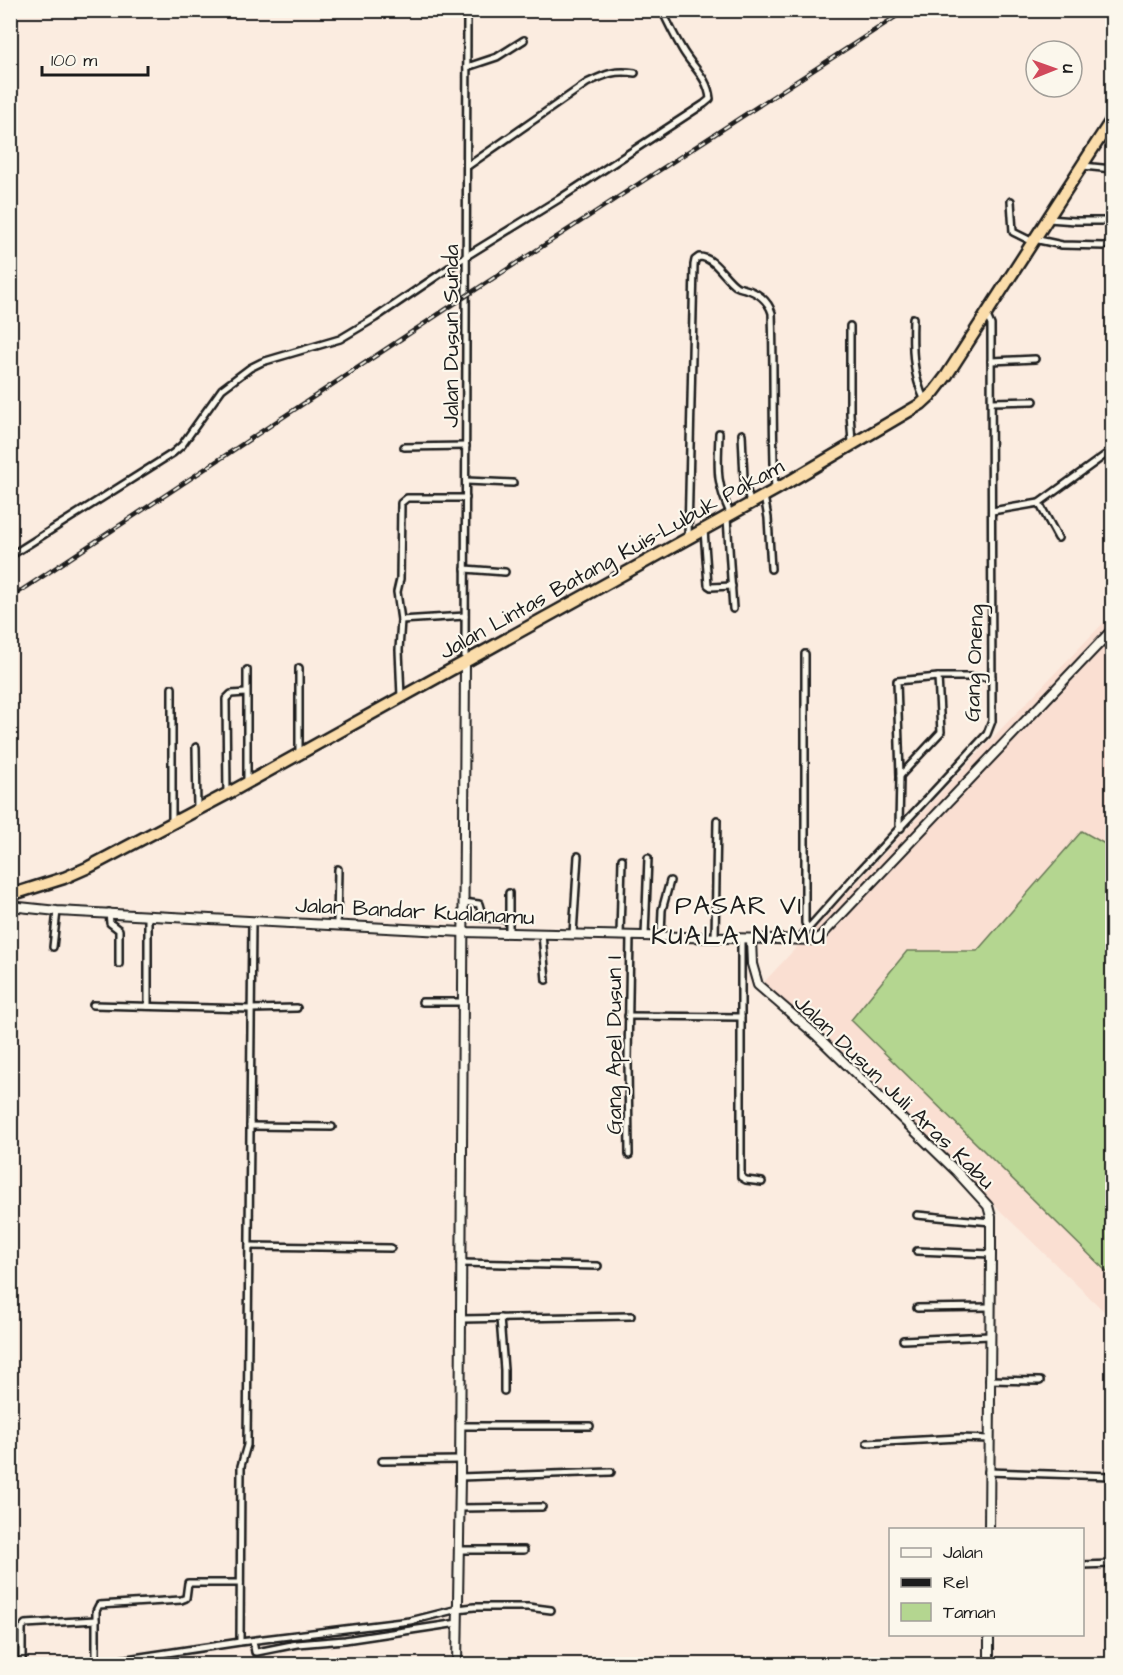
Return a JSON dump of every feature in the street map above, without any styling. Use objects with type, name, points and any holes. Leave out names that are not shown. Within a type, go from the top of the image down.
[{"type":"highway","name":"Jalan Lintas Batang Kuis–Lubuk Pakam","points":[[10,895],[64,878],[88,867],[227,794],[775,489],[925,401],[934,392],[986,314],[1113,119]]},
{"type":"street","name":"Jalan Dusun Sunda","points":[[465,662],[467,10]]},
{"type":"street","points":[[10,556],[173,453],[182,445],[222,389],[250,368],[262,362],[340,339],[465,257],[559,200],[710,99],[710,90],[705,78],[690,62],[662,10]]},
{"type":"street","points":[[467,67],[497,57],[524,40]]},
{"type":"street","points":[[468,166],[587,83],[609,72],[620,70],[635,73]]},
{"type":"street","points":[[1081,166],[1113,169]]},
{"type":"street","points":[[1011,201],[1013,232],[1033,241],[1104,246]]},
{"type":"street","points":[[1047,218],[1076,222],[1113,221]]},
{"type":"street","points":[[688,537],[693,274],[695,260],[699,257],[709,260],[736,286],[763,298],[772,313],[774,368],[772,420],[775,489]]},
{"type":"street","name":"Gang Oneng","points":[[798,940],[987,734],[992,721],[991,325],[986,314]]},
{"type":"street","points":[[913,318],[912,353],[919,389],[925,401]]},
{"type":"street","points":[[850,326],[852,445]]},
{"type":"street","points":[[991,361],[1035,359]]},
{"type":"street","points":[[992,402],[1034,401]]},
{"type":"street","points":[[719,432],[717,477],[729,514],[734,609]]},
{"type":"street","points":[[742,434],[744,479],[750,502]]},
{"type":"street","points":[[404,447],[466,446]]},
{"type":"street","points":[[992,510],[1039,503],[1113,450]]},
{"type":"street","points":[[466,481],[513,483]]},
{"type":"street","points":[[764,495],[768,518],[771,569]]},
{"type":"street","points":[[401,697],[399,650],[401,620],[397,592],[400,579],[402,500],[407,498],[466,498]]},
{"type":"street","points":[[1039,503],[1058,538]]},
{"type":"street","points":[[704,528],[708,585],[711,587],[732,586]]},
{"type":"street","points":[[465,569],[505,573]]},
{"type":"street","points":[[401,620],[465,616]]},
{"type":"street","name":"Jalan Bandar Kualanamu","points":[[10,906],[57,911],[463,932],[817,940],[1113,630]]},
{"type":"street","points":[[805,654],[805,923],[808,928]]},
{"type":"street","points":[[457,1665],[465,662]]},
{"type":"street","points":[[299,668],[299,755]]},
{"type":"street","points":[[246,670],[247,783]]},
{"type":"street","points":[[901,828],[899,825],[897,681],[938,677],[992,677]]},
{"type":"street","points":[[900,776],[942,732],[938,677]]},
{"type":"street","points":[[172,688],[172,823]]},
{"type":"street","points":[[227,794],[226,699],[231,694],[246,693]]},
{"type":"street","points":[[196,747],[197,808]]},
{"type":"street","points":[[715,938],[717,820]]},
{"type":"street","points":[[573,934],[578,856]]},
{"type":"street","points":[[645,936],[648,858]]},
{"type":"street","points":[[620,935],[622,859]]},
{"type":"street","points":[[337,924],[338,869]]},
{"type":"street","points":[[662,936],[662,910],[670,881]]},
{"type":"street","points":[[509,894],[509,933]]},
{"type":"street","points":[[463,902],[477,902],[481,916],[509,918]]},
{"type":"street","points":[[54,947],[57,911]]},
{"type":"street","points":[[109,912],[110,923],[119,930],[119,964]]},
{"type":"street","points":[[148,915],[148,1006]]},
{"type":"street","points":[[493,918],[493,933]]},
{"type":"street","points":[[240,1642],[241,1466],[248,1445],[252,921]]},
{"type":"street","points":[[543,934],[546,980]]},
{"type":"street","name":"Gang Apel Dusun I","points":[[629,1155],[630,935]]},
{"type":"street","points":[[741,939],[741,1177],[762,1182]]},
{"type":"street","name":"Jalan Dusun Juli Aras Kabu","points":[[751,939],[752,964],[758,985],[816,1035],[957,1172],[988,1206],[992,1254],[988,1528]]},
{"type":"street","points":[[742,964],[752,964]]},
{"type":"street","points":[[422,1002],[463,1002]]},
{"type":"street","points":[[93,1005],[297,1008]]},
{"type":"street","points":[[628,1016],[741,1017]]},
{"type":"street","points":[[250,1126],[332,1126]]},
{"type":"street","points":[[916,1215],[991,1222]]},
{"type":"street","points":[[249,1246],[391,1248]]},
{"type":"street","points":[[916,1251],[992,1254]]},
{"type":"street","points":[[460,1263],[598,1266]]},
{"type":"street","points":[[917,1308],[990,1307]]},
{"type":"street","points":[[461,1319],[631,1316]]},
{"type":"street","points":[[500,1318],[504,1390]]},
{"type":"street","points":[[903,1340],[990,1336]]},
{"type":"street","points":[[989,1380],[1040,1381]]},
{"type":"street","points":[[460,1426],[590,1426]]},
{"type":"street","points":[[867,1443],[959,1438],[990,1439]]},
{"type":"street","points":[[382,1461],[460,1460]]},
{"type":"street","points":[[460,1477],[611,1472]]},
{"type":"street","points":[[988,1472],[1113,1476]]},
{"type":"street","points":[[459,1508],[542,1507]]},
{"type":"street","points":[[458,1550],[524,1550]]},
{"type":"street","points":[[1084,1565],[1113,1564]]},
{"type":"street","points":[[240,1583],[188,1583],[186,1598],[182,1600],[99,1605],[96,1620],[95,1664],[240,1642],[253,1644],[410,1621],[458,1609],[501,1606],[551,1610]]},
{"type":"street","points":[[22,1665],[22,1629],[25,1624],[96,1620]]},
{"type":"street","points":[[253,1644],[257,1652],[297,1644],[354,1639],[458,1623]]},
{"type":"street","points":[[989,1636],[989,1665]]},
{"type":"shaded area","points":[[1112,614],[1112,1319],[764,982]]},
{"type":"green space","points":[[1082,831],[1112,848],[1112,1277],[851,1020],[907,951],[977,951]]},
{"type":"railway","points":[[10,598],[466,296],[906,10]]},
{"type":"district","name":"PASAR VI KUALA NAMU","points":[[739,920]]}]
